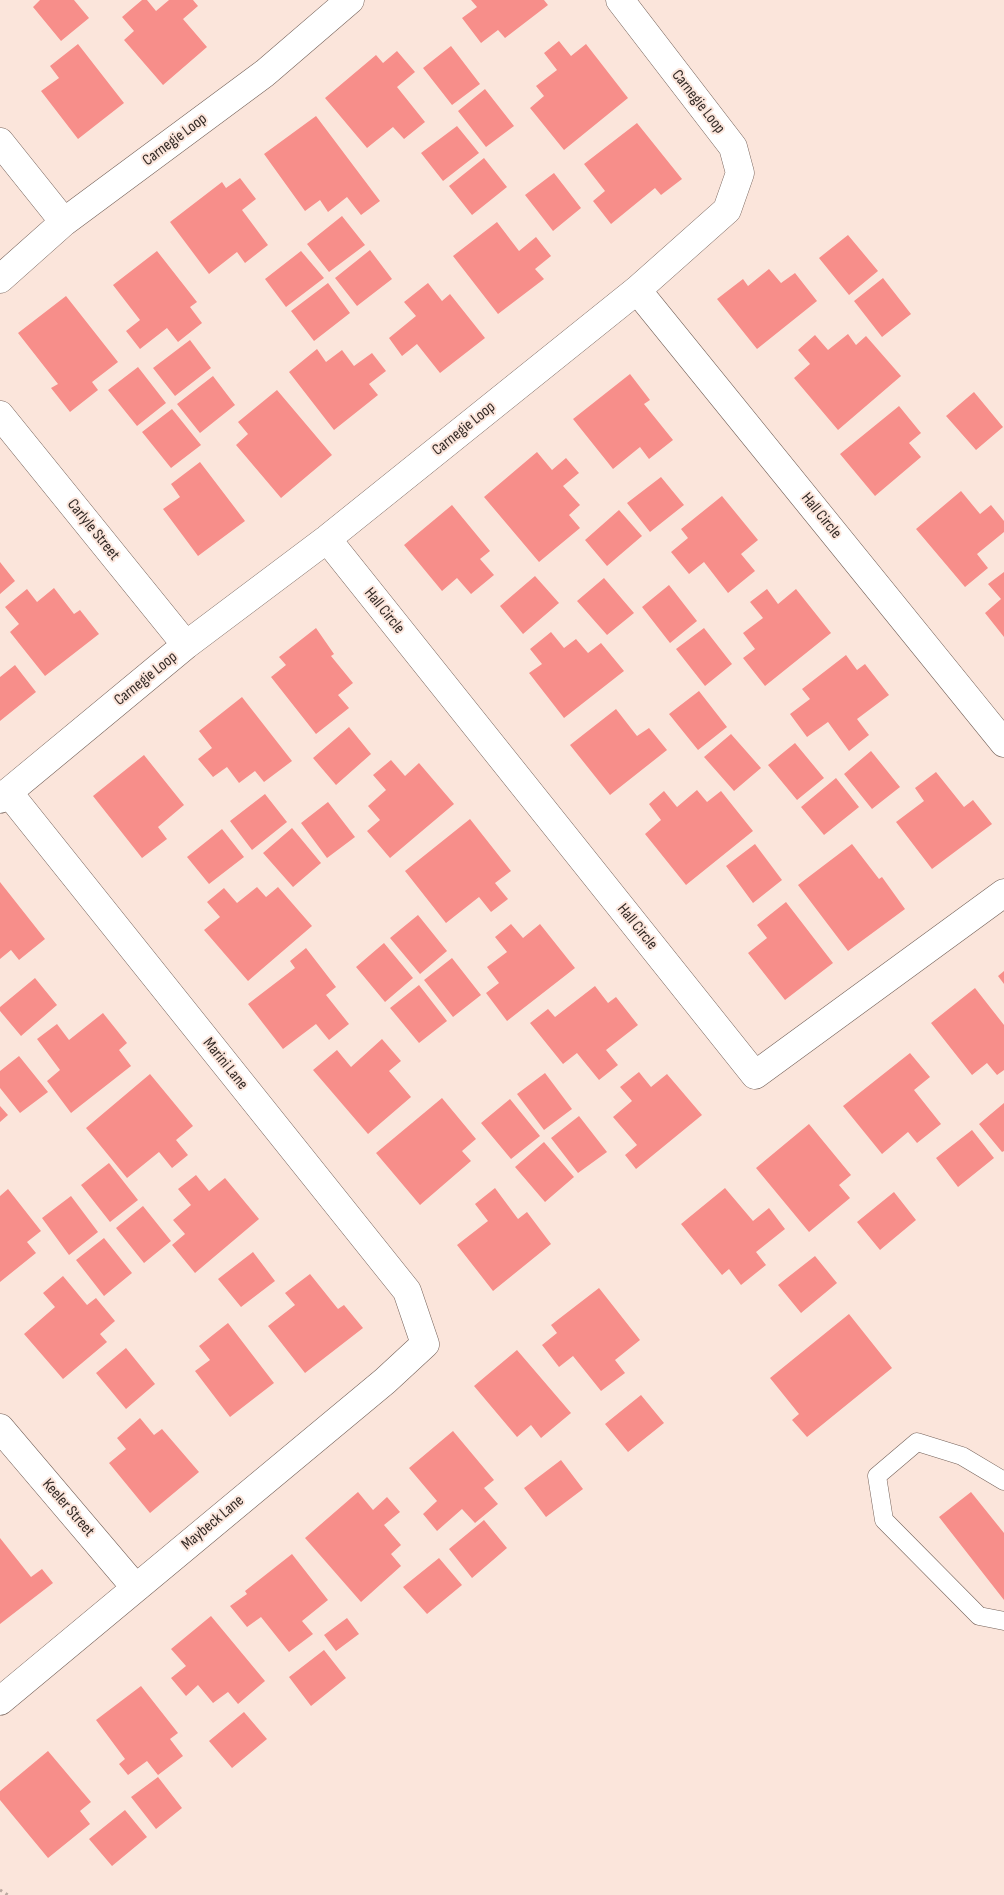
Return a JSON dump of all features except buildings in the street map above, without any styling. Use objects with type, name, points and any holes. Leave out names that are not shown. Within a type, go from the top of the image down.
[{"type":"street","name":"Carnegie Loop","points":[[0,279],[64,222],[265,73],[350,0]]},
{"type":"street","name":"Carnegie Loop","points":[[4,796],[186,645],[327,539],[637,290],[727,210],[740,173],[733,147],[620,0]]},
{"type":"street","points":[[0,142],[64,222]]},
{"type":"street","name":"Hall Circle","points":[[637,290],[1004,743]]},
{"type":"street","name":"Carlyle Street","points":[[0,415],[186,645]]},
{"type":"street","name":"Hall Circle","points":[[327,539],[755,1075],[1004,893]]},
{"type":"street","name":"Marini Lane","points":[[4,796],[407,1291],[425,1344]]},
{"type":"street","name":"Maybeck Lane","points":[[0,1701],[385,1381],[425,1344]]},
{"type":"street","name":"Keeler Street","points":[[0,1428],[135,1587]]},
{"type":"lane","points":[[1004,1481],[962,1456],[916,1442],[877,1476],[884,1520],[979,1616],[1004,1622]]},
{"type":"path","points":[[0,1890],[8,1895]]}]
